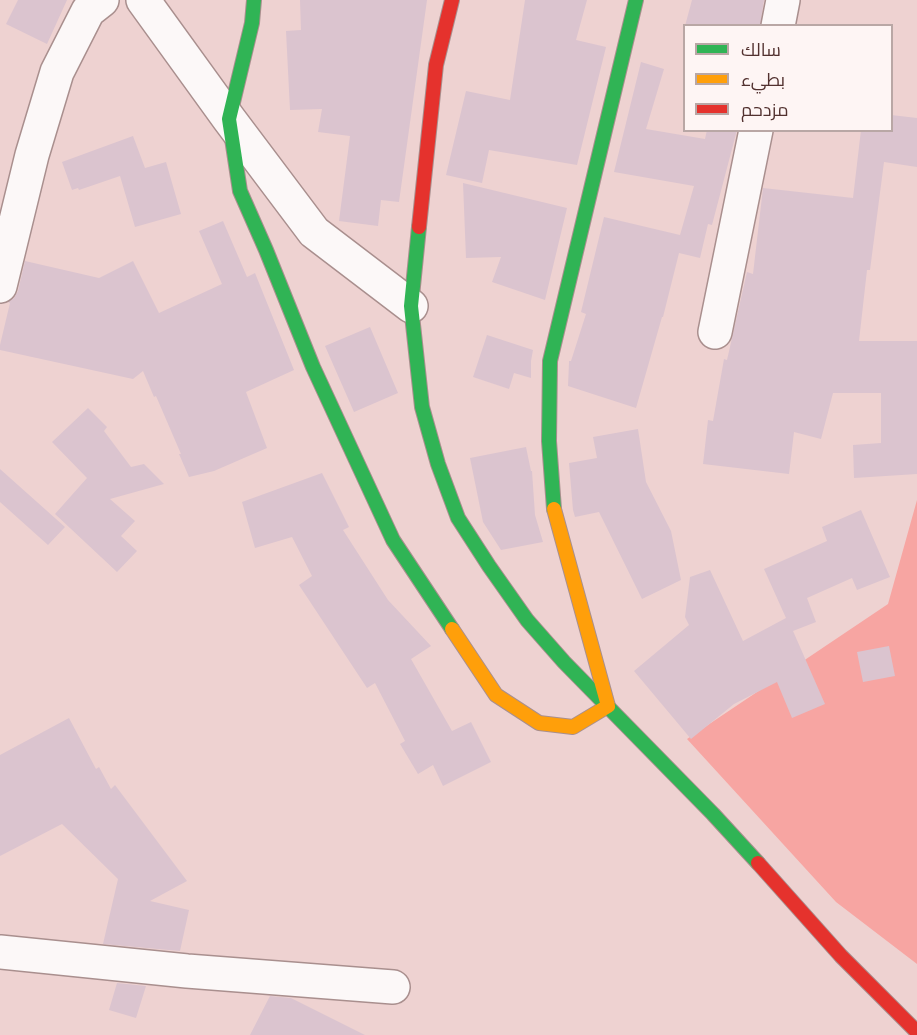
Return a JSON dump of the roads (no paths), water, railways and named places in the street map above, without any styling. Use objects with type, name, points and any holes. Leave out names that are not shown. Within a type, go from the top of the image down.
[{"type":"street","points":[[0,286],[32,155],[57,72],[88,11],[102,0]]},
{"type":"street","points":[[143,0],[314,232],[411,306]]},
{"type":"street","points":[[254,0],[252,23],[229,119],[240,191],[312,367],[393,540],[496,695],[539,723],[573,727],[608,706]]},
{"type":"street","points":[[452,0],[436,65],[411,306],[422,406],[438,464],[458,518],[526,620],[713,814],[841,956],[917,1032]]},
{"type":"street","points":[[608,706],[554,513],[549,441],[550,361],[636,0]]},
{"type":"street","points":[[778,24],[783,0]]},
{"type":"street","points":[[715,332],[756,132]]},
{"type":"street","points":[[0,952],[187,971],[393,987]]}]
